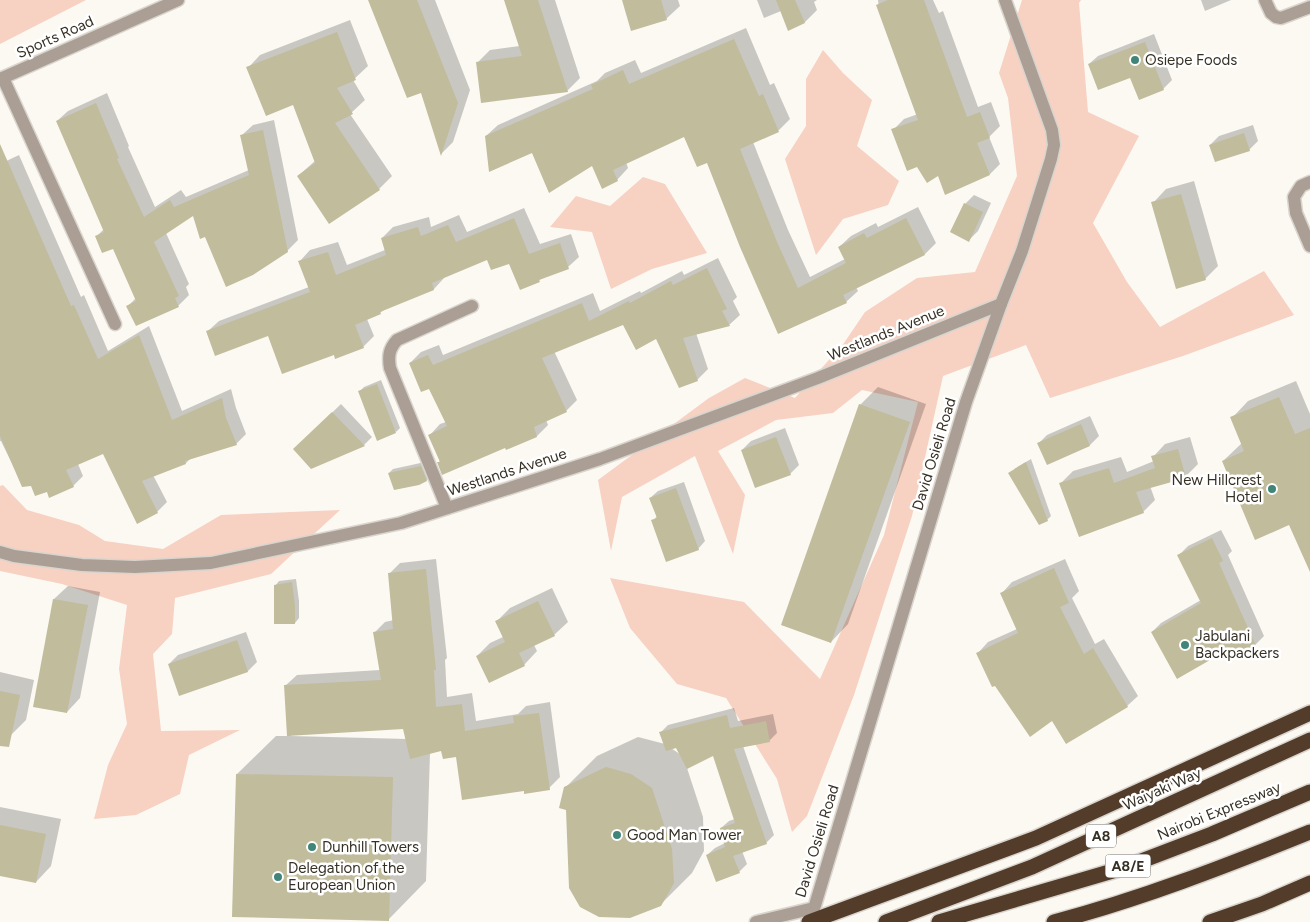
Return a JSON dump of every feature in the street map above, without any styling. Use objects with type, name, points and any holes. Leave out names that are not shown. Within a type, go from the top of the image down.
[{"type":"highway","points":[[811,917],[1036,838],[1310,713]]},
{"type":"highway","name":"Waiyaki Way","points":[[886,922],[1032,868],[1310,740]]},
{"type":"highway","name":"Nairobi Expressway","points":[[939,922],[1123,868],[1212,834],[1310,792]]},
{"type":"highway","name":"A8/E","points":[[1054,922],[1093,912],[1229,865],[1310,832]]},
{"type":"highway","points":[[1210,922],[1262,904],[1310,883]]},
{"type":"street","name":"Sports Road","points":[[2,78],[178,0]]},
{"type":"street","name":"David Osieli Road","points":[[811,917],[966,402],[1022,251],[1054,145],[1052,130],[1045,108],[1005,0]]},
{"type":"street","points":[[1265,0],[1271,13],[1281,18],[1310,7]]},
{"type":"street","points":[[2,78],[115,324]]},
{"type":"street","points":[[1310,182],[1301,186],[1294,198],[1296,213],[1310,246]]},
{"type":"street","name":"Westlands Avenue","points":[[0,552],[14,556],[82,565],[135,567],[211,563],[401,523],[654,440],[818,378],[1001,304]]},
{"type":"street","points":[[447,508],[390,368],[388,358],[391,347],[397,340],[472,306]]},
{"type":"street","points":[[756,922],[811,917]]},
{"type":"shaded area","points":[[0,0],[86,0],[0,44]]},
{"type":"shaded area","points":[[1022,0],[1081,0],[1079,3],[1088,112],[1139,136],[1093,223],[1127,282],[1160,327],[1264,271],[1294,315],[1183,356],[1050,398],[1026,345],[943,376],[912,516],[854,695],[807,816],[792,832],[777,779],[726,698],[677,684],[630,628],[610,578],[744,602],[820,679],[884,535],[918,402],[862,390],[833,413],[776,420],[718,451],[745,495],[733,554],[695,456],[622,497],[611,551],[598,480],[709,398],[745,378],[795,398],[844,343],[865,312],[917,278],[975,272],[1017,176],[1008,98],[999,73]]},
{"type":"shaded area","points":[[823,50],[843,73],[872,100],[857,146],[899,181],[888,205],[843,219],[816,255],[785,159],[806,126],[806,79]]},
{"type":"shaded area","points":[[643,177],[665,184],[707,253],[652,269],[611,289],[592,232],[550,227],[576,196],[610,206]]},
{"type":"shaded area","points":[[3,485],[27,510],[79,525],[105,541],[163,549],[221,515],[340,510],[271,574],[175,598],[172,634],[153,654],[161,731],[240,730],[189,755],[180,794],[136,815],[94,819],[108,765],[127,724],[119,669],[127,605],[62,584],[0,571],[0,486]]},
{"type":"building","points":[[368,0],[417,0],[458,103],[441,156],[421,93],[407,98]]},
{"type":"building","points":[[504,0],[538,0],[568,92],[481,103],[476,62],[522,56]]},
{"type":"building","points":[[622,0],[661,0],[667,20],[631,31]]},
{"type":"building","points":[[776,0],[795,0],[805,23],[788,31]]},
{"type":"building","points":[[888,0],[924,0],[967,117],[980,112],[990,138],[977,143],[990,175],[945,195],[938,176],[927,183],[917,167],[907,171],[891,129],[918,120],[876,5]]},
{"type":"building","points":[[337,32],[356,80],[337,88],[353,114],[335,123],[380,190],[329,224],[297,176],[315,163],[293,105],[266,116],[246,67]]},
{"type":"building","points":[[734,39],[759,96],[763,94],[779,132],[740,149],[777,242],[798,288],[846,263],[838,247],[864,233],[867,238],[906,218],[925,255],[843,295],[847,303],[778,334],[740,247],[707,163],[697,167],[684,137],[613,170],[618,181],[602,189],[592,166],[549,193],[532,153],[489,172],[485,136],[593,89],[591,85],[623,70],[629,84]]},
{"type":"building","points":[[1145,42],[1164,90],[1139,100],[1130,78],[1098,90],[1088,64]]},
{"type":"building","points":[[96,103],[119,158],[117,159],[144,217],[170,200],[174,207],[249,175],[240,135],[263,130],[288,252],[253,275],[226,287],[205,237],[200,239],[193,216],[154,242],[179,296],[175,298],[179,307],[136,326],[126,306],[136,301],[113,249],[102,253],[95,236],[104,232],[56,121]]},
{"type":"building","points":[[1244,133],[1250,151],[1215,162],[1209,145]]},
{"type":"building","points":[[0,144],[71,306],[74,305],[98,359],[139,335],[172,420],[222,398],[226,418],[237,445],[185,461],[186,464],[142,481],[158,513],[137,524],[103,454],[66,470],[74,487],[49,498],[47,492],[35,496],[31,486],[22,487],[0,436]]},
{"type":"building","points":[[1181,194],[1206,280],[1176,289],[1151,202]]},
{"type":"building","points":[[964,203],[983,212],[969,242],[950,232]]},
{"type":"building","points":[[514,218],[529,254],[560,243],[569,269],[539,280],[540,282],[520,290],[509,264],[491,270],[487,260],[432,283],[434,290],[380,312],[381,314],[355,325],[364,348],[335,359],[334,355],[282,374],[268,336],[215,356],[206,331],[310,292],[298,261],[328,252],[336,275],[386,255],[381,238],[418,227],[421,236],[448,225],[456,242]]},
{"type":"building","points":[[707,268],[727,309],[722,311],[730,326],[683,338],[698,381],[679,388],[656,339],[636,350],[623,325],[542,358],[567,412],[534,427],[537,437],[506,450],[505,448],[442,475],[437,462],[440,462],[428,435],[447,426],[429,389],[421,392],[409,363],[428,355],[433,365],[582,303],[589,321],[629,301],[630,303],[671,281],[673,285]]},
{"type":"building","points":[[377,384],[396,433],[377,441],[358,391]]},
{"type":"building","name":"New Hillcrest Hotel","points":[[1279,397],[1295,434],[1310,428],[1310,572],[1289,525],[1255,540],[1222,461],[1244,451],[1230,417]]},
{"type":"building","points":[[859,404],[910,422],[831,643],[781,625]]},
{"type":"building","points":[[332,412],[365,446],[311,469],[293,449]]},
{"type":"building","points":[[1081,424],[1090,446],[1047,465],[1037,443]]},
{"type":"building","points":[[776,437],[791,475],[755,488],[741,450]]},
{"type":"building","points":[[1178,449],[1186,478],[1136,492],[1144,513],[1079,537],[1059,483],[1109,468],[1114,483],[1155,468],[1151,456]]},
{"type":"building","points":[[1026,462],[1048,521],[1039,525],[1008,473]]},
{"type":"building","points":[[421,466],[427,481],[419,485],[394,490],[388,473]]},
{"type":"building","points":[[676,488],[699,550],[666,562],[651,520],[657,518],[649,498]]},
{"type":"building","points":[[1212,538],[1223,561],[1219,563],[1256,646],[1227,659],[1224,652],[1177,679],[1151,632],[1201,603],[1177,555]]},
{"type":"building","points":[[1054,568],[1069,603],[1060,607],[1084,654],[1093,648],[1128,707],[1066,744],[1052,721],[1030,737],[995,686],[992,687],[976,653],[1018,633],[1000,593]]},
{"type":"building","points":[[426,569],[436,670],[434,670],[436,707],[462,704],[465,731],[514,723],[513,716],[539,713],[550,790],[524,794],[524,791],[462,800],[456,757],[443,759],[441,751],[410,759],[403,729],[287,736],[284,685],[381,680],[373,632],[393,629],[388,573]]},
{"type":"building","points":[[292,582],[295,624],[274,624],[274,585]]},
{"type":"building","points":[[53,599],[88,605],[67,713],[33,707]]},
{"type":"building","points":[[538,601],[555,636],[519,653],[525,666],[489,683],[476,656],[505,642],[495,621]]},
{"type":"building","points":[[237,640],[248,672],[179,696],[168,664]]},
{"type":"building","points":[[0,691],[20,695],[9,747],[0,746]]},
{"type":"building","points":[[727,715],[730,728],[766,721],[770,742],[734,749],[767,844],[733,856],[740,873],[716,882],[706,855],[725,847],[720,828],[735,823],[713,756],[687,769],[676,748],[666,751],[659,732]]},
{"type":"building","name":"Good Man Tower","points":[[606,767],[631,774],[652,788],[672,849],[674,883],[661,906],[630,918],[599,917],[580,907],[569,888],[566,810],[559,808],[564,787]]},
{"type":"building","name":"Dunhill Towers","points":[[236,774],[393,777],[389,921],[232,917]]},
{"type":"building","points":[[0,825],[46,834],[36,883],[0,876]]},
{"type":"place","name":"Osiepe Foods","points":[[1135,60]]},
{"type":"place","name":"New Hillcrest Hotel","points":[[1272,489]]},
{"type":"place","name":"Jabulani Backpackers","points":[[1185,645]]},
{"type":"place","name":"Good Man Tower","points":[[617,835]]},
{"type":"place","name":"Dunhill Towers","points":[[312,847]]},
{"type":"place","name":"Delegation of the European Union","points":[[278,877]]}]
